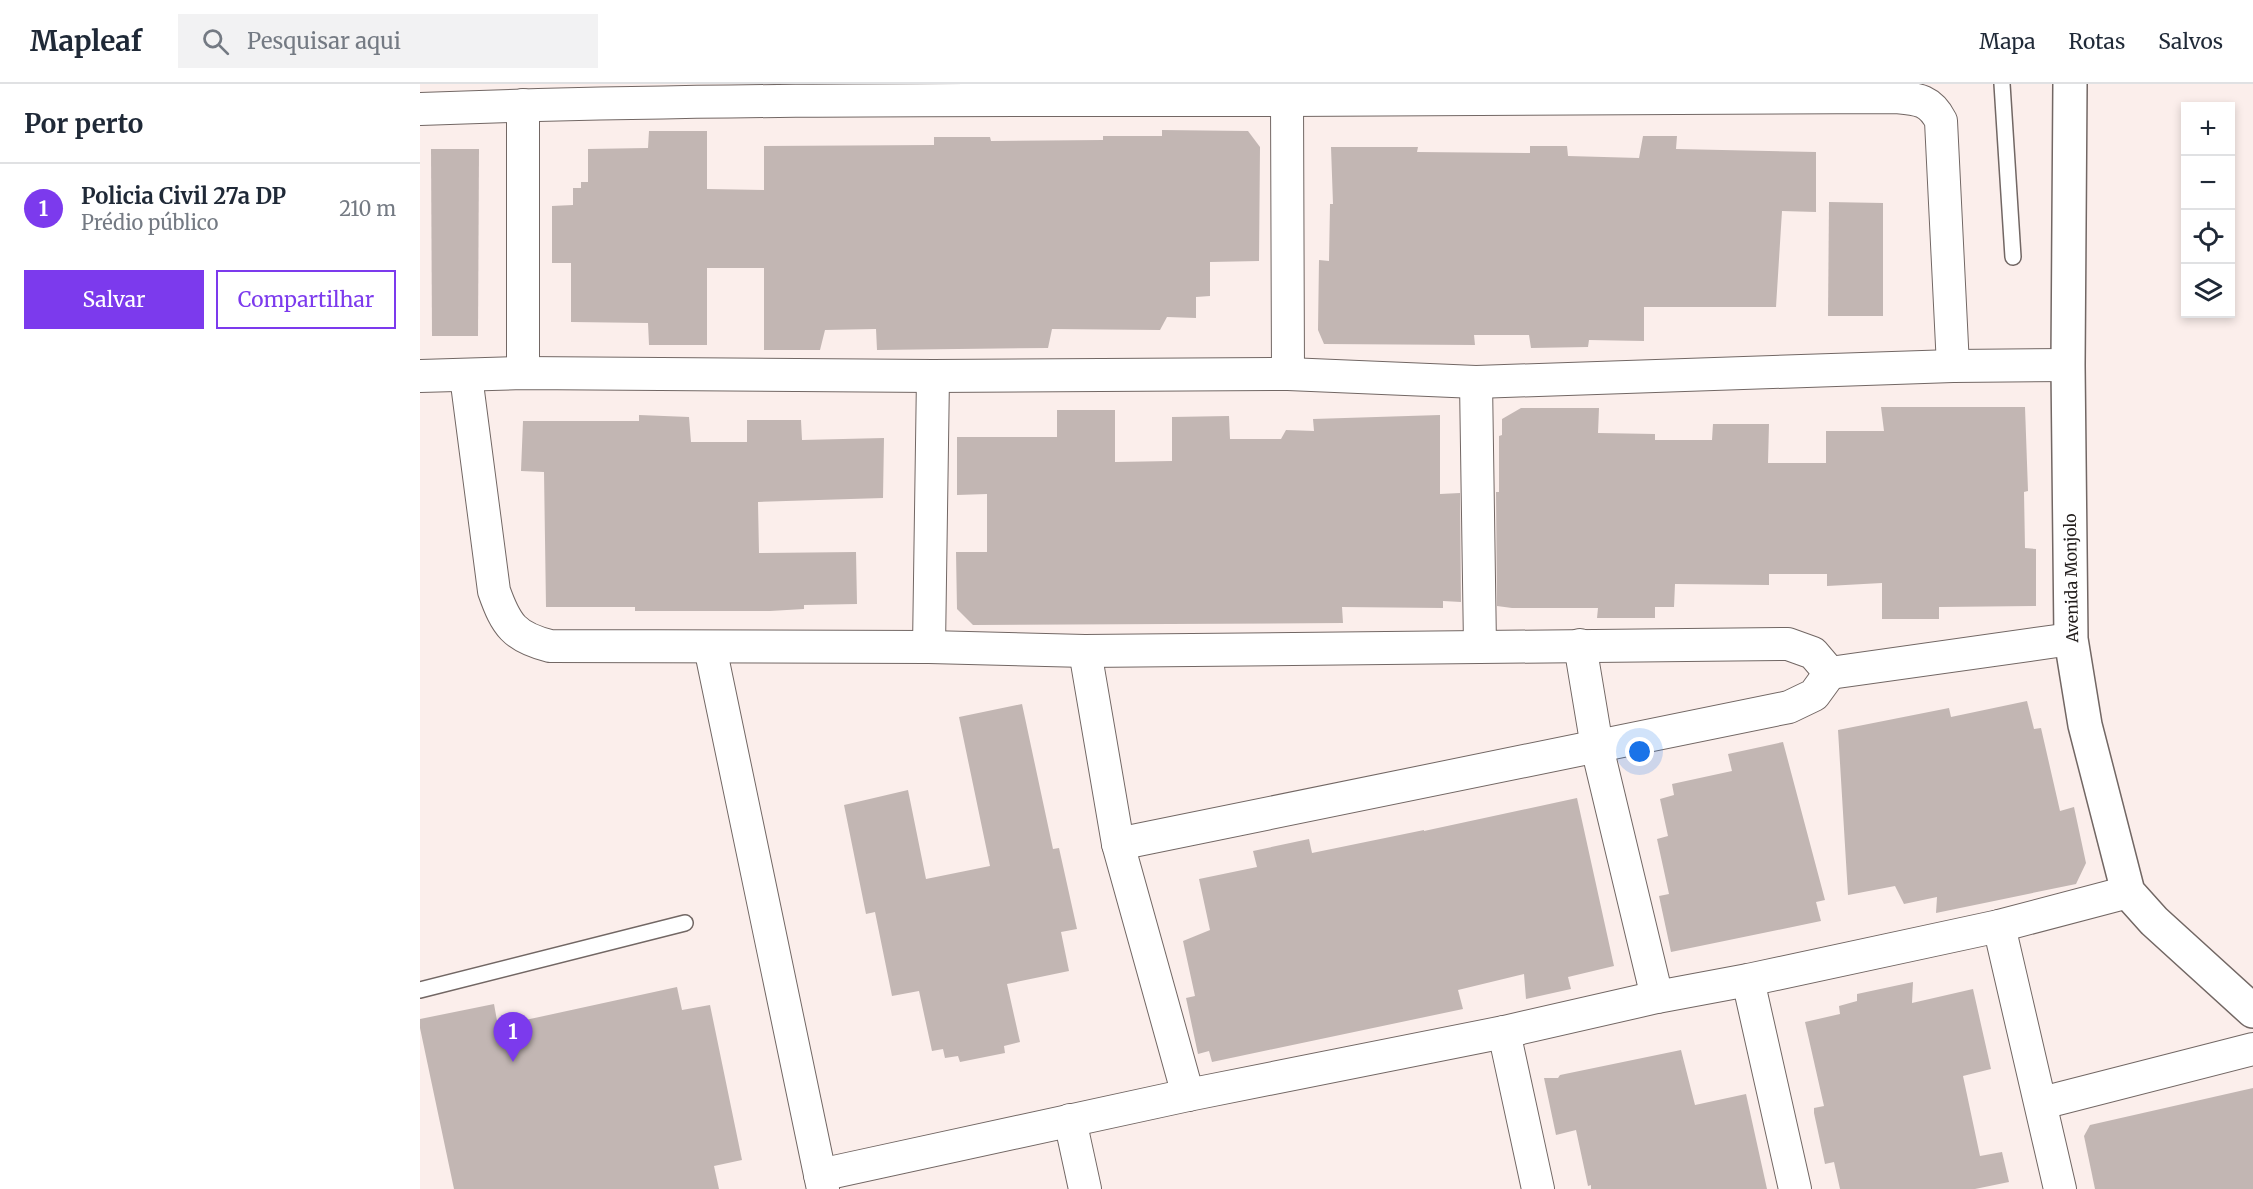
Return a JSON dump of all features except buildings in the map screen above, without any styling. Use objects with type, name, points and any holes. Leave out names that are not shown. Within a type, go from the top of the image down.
[{"type":"street","name":"Avenida Monjolo","points":[[2070,84],[2068,365],[2071,639],[2085,725],[2128,892],[2154,921],[2253,1011]]},
{"type":"street","points":[[420,109],[523,105],[659,93],[1173,92],[1287,100],[1895,97],[1915,99],[1928,103],[1936,110],[1941,121],[1953,366]]},
{"type":"street","points":[[1287,100],[1287,374]]},
{"type":"street","points":[[523,105],[523,373]]},
{"type":"street","points":[[420,376],[523,373],[933,376],[1287,374],[1476,382],[1953,366],[2068,365]]},
{"type":"street","points":[[466,376],[494,591],[502,614],[514,630],[530,641],[550,646],[929,647],[1085,651],[1788,644],[1813,653],[1830,673]]},
{"type":"street","points":[[929,647],[933,376]]},
{"type":"street","points":[[1476,382],[1480,646]]},
{"type":"street","points":[[1118,844],[1789,707],[1814,695],[1830,673],[2071,639]]},
{"type":"street","points":[[1580,645],[1597,747],[1657,997]]},
{"type":"street","points":[[710,647],[822,1182],[1070,1120],[1504,1032],[1657,997],[1748,980],[1999,926],[2128,892]]},
{"type":"street","points":[[1085,651],[1118,844],[1188,1095]]},
{"type":"street","points":[[1999,926],[2042,1103],[2060,1189]]},
{"type":"street","points":[[1748,980],[1796,1189]]},
{"type":"street","points":[[1504,1032],[1538,1189]]},
{"type":"street","points":[[2042,1103],[2253,1049]]},
{"type":"street","points":[[1070,1120],[1085,1189]]},
{"type":"lane","points":[[2002,84],[2013,257]]},
{"type":"lane","points":[[420,990],[685,923]]},
{"type":"place","name":"Policia Civil 27a DP","points":[[513,1062]]}]
